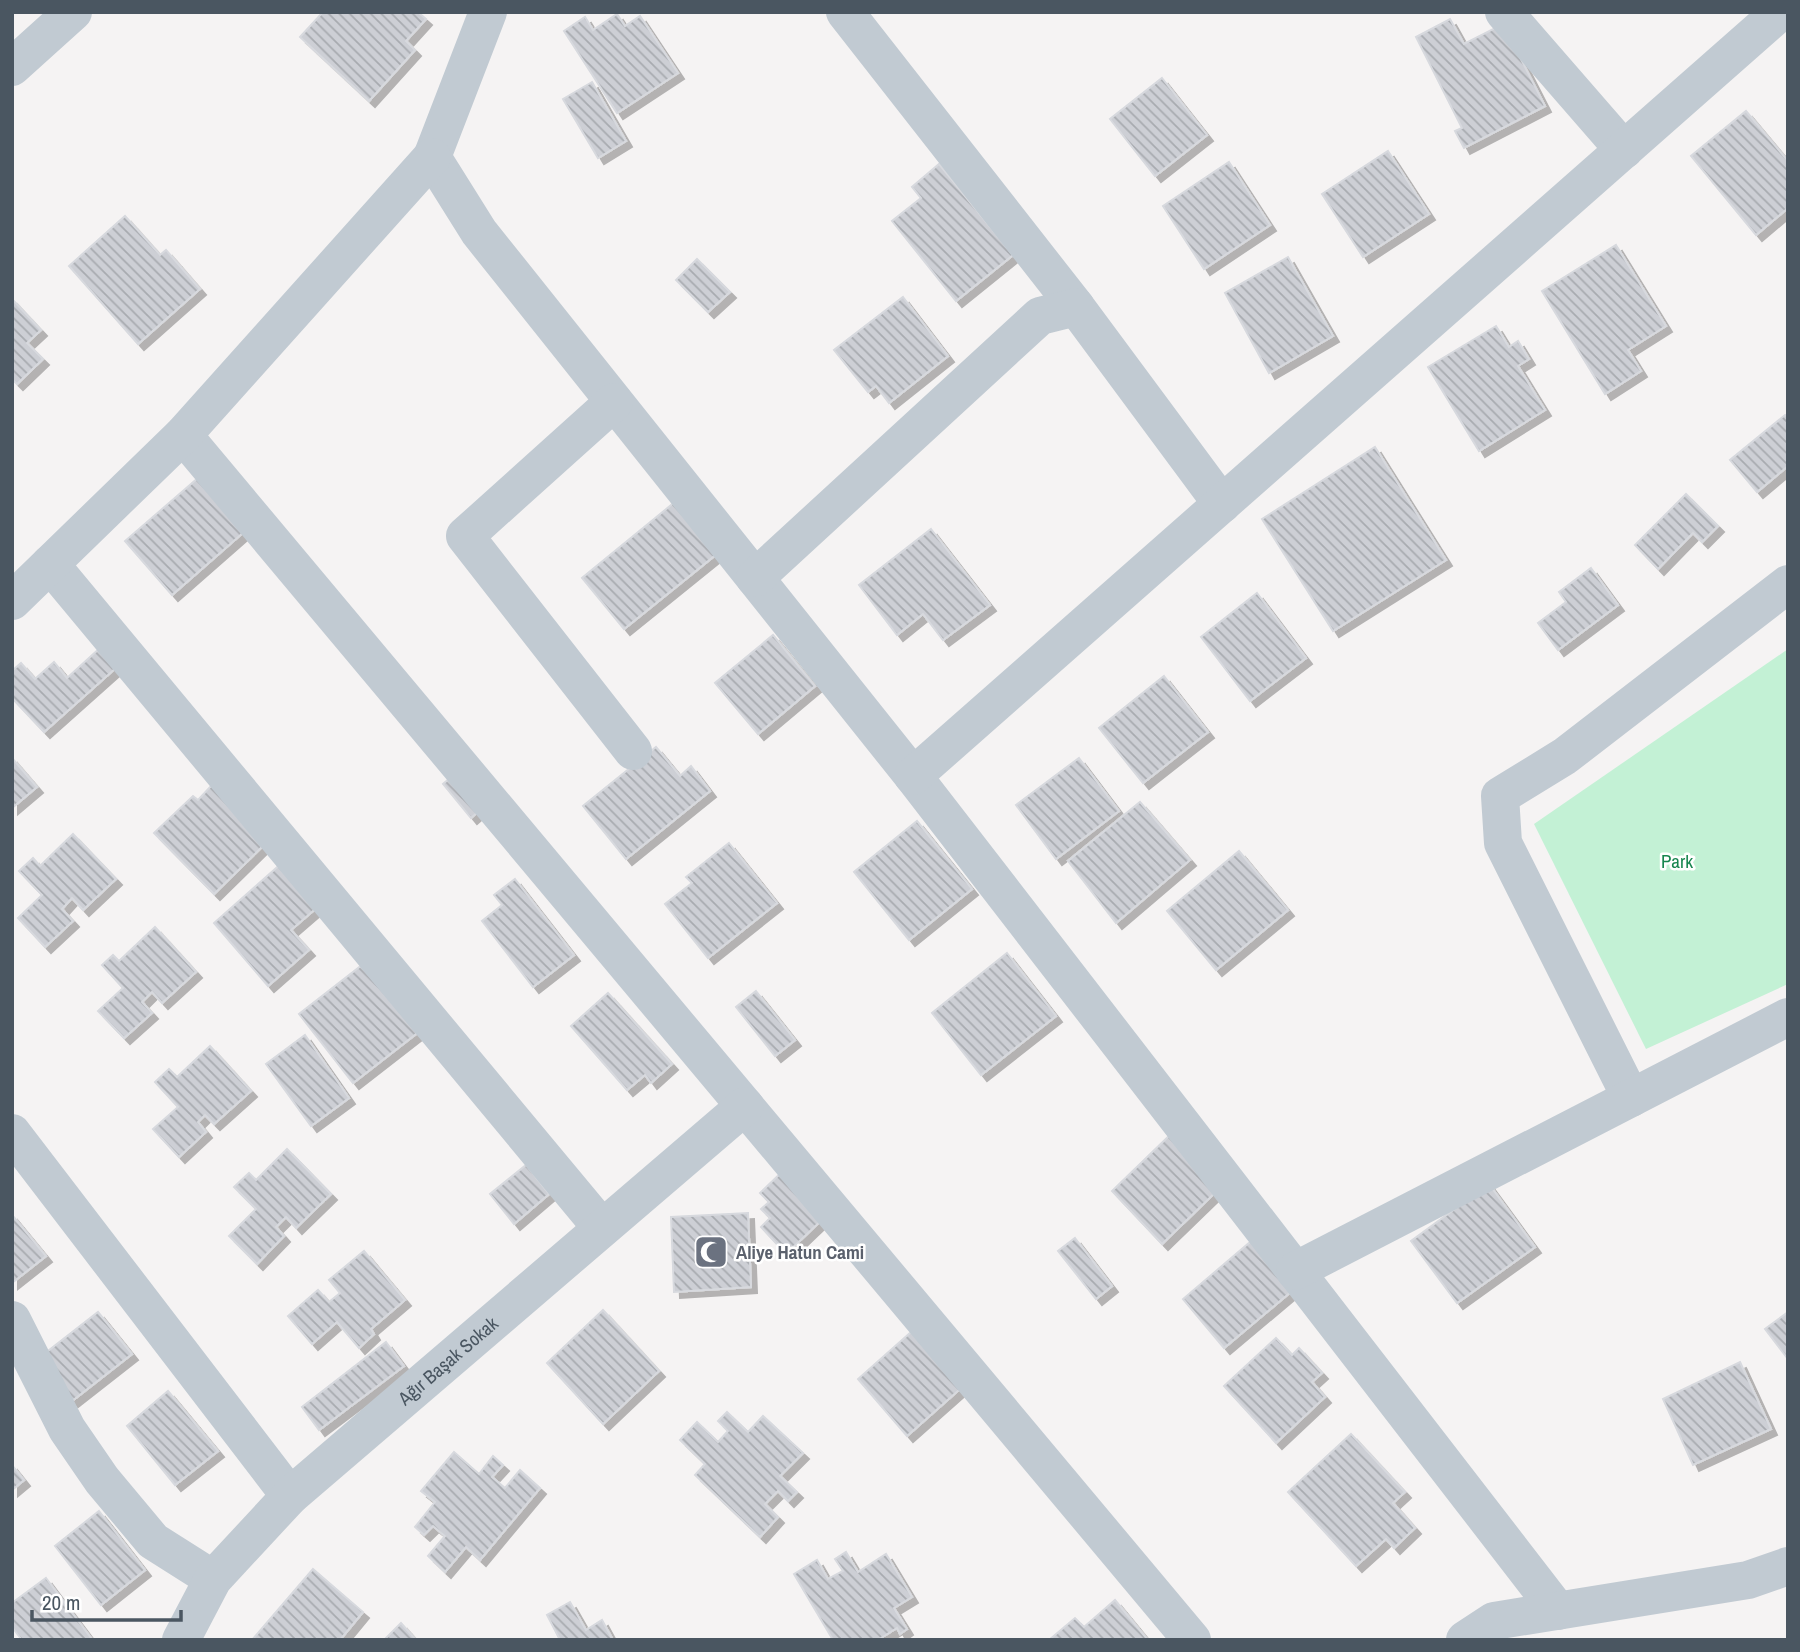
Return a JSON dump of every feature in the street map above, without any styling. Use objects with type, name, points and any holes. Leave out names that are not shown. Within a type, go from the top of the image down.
[{"type":"street","points":[[12,67],[73,12]]},
{"type":"street","points":[[12,601],[183,435],[432,158],[488,12]]},
{"type":"street","points":[[845,12],[1076,307],[1222,504]]},
{"type":"street","points":[[1504,12],[1624,150]]},
{"type":"street","points":[[913,776],[1780,12]]},
{"type":"street","points":[[432,158],[480,232],[913,776],[1558,1611]]},
{"type":"street","points":[[754,579],[1040,316],[1076,307]]},
{"type":"street","points":[[614,402],[466,536],[634,751]]},
{"type":"street","points":[[183,435],[1192,1640]]},
{"type":"street","points":[[50,564],[602,1228]]},
{"type":"street","points":[[1631,1098],[1503,843],[1500,796],[1565,755],[1788,584]]},
{"type":"street","points":[[1295,1270],[1788,1017]]},
{"type":"street","name":"Ağır Başak Sokak","points":[[181,1640],[213,1579],[290,1496],[745,1106]]},
{"type":"street","points":[[12,1133],[290,1496]]},
{"type":"street","points":[[12,1320],[67,1429],[102,1480],[153,1541],[213,1579]]},
{"type":"street","points":[[1465,1640],[1494,1620],[1748,1580],[1788,1566]]},
{"type":"green space","name":"Park","points":[[1788,649],[1788,984],[1646,1049],[1534,824]]},
{"type":"building","points":[[323,12],[418,12],[426,19],[406,41],[415,50],[369,101],[300,37]]},
{"type":"building","points":[[617,14],[625,26],[640,16],[678,73],[617,113],[564,31],[585,17],[593,30]]},
{"type":"building","points":[[1450,19],[1464,44],[1503,24],[1545,106],[1464,148],[1455,131],[1462,128],[1416,37]]},
{"type":"building","points":[[1162,78],[1207,135],[1155,176],[1110,119]]},
{"type":"building","points":[[592,82],[626,141],[598,158],[563,99]]},
{"type":"building","points":[[1746,111],[1788,161],[1788,208],[1756,235],[1691,156]]},
{"type":"building","points":[[1388,151],[1429,214],[1363,257],[1322,194]]},
{"type":"building","points":[[1229,162],[1270,225],[1204,269],[1163,206]]},
{"type":"building","points":[[939,164],[1013,255],[956,301],[892,221],[921,198],[912,187]]},
{"type":"building","points":[[125,216],[160,255],[166,250],[200,289],[138,344],[69,266]]},
{"type":"building","points":[[1616,245],[1666,326],[1628,350],[1641,371],[1605,394],[1542,291]]},
{"type":"building","points":[[1288,257],[1333,336],[1269,373],[1225,293]]},
{"type":"building","points":[[697,259],[730,292],[708,312],[676,280]]},
{"type":"building","points":[[903,297],[948,356],[889,403],[876,386],[868,392],[834,350]]},
{"type":"building","points":[[12,299],[41,330],[27,343],[43,359],[17,384],[12,379]]},
{"type":"building","points":[[1496,326],[1509,347],[1518,341],[1529,359],[1518,366],[1545,410],[1479,451],[1428,367]]},
{"type":"building","points":[[1785,415],[1788,418],[1788,466],[1757,492],[1730,460]]},
{"type":"building","points":[[1375,447],[1446,560],[1333,631],[1262,519]]},
{"type":"building","points":[[198,478],[244,532],[172,595],[125,541]]},
{"type":"building","points":[[1686,494],[1718,526],[1702,542],[1693,533],[1658,569],[1635,545]]},
{"type":"building","points":[[676,501],[718,553],[624,629],[582,578]]},
{"type":"building","points":[[931,529],[990,605],[943,640],[923,614],[897,635],[859,585]]},
{"type":"building","points":[[1591,568],[1618,605],[1558,650],[1538,623],[1566,602],[1559,592]]},
{"type":"building","points":[[1257,593],[1306,658],[1250,701],[1201,637]]},
{"type":"building","points":[[773,635],[815,686],[758,734],[715,683]]},
{"type":"building","points":[[100,648],[117,667],[44,732],[12,698],[12,671],[21,663],[35,679],[54,662],[67,678]]},
{"type":"building","points":[[1164,676],[1208,732],[1143,783],[1099,728]]},
{"type":"building","points":[[656,747],[680,776],[691,766],[710,791],[626,859],[583,806]]},
{"type":"building","points":[[12,758],[37,787],[12,808]]},
{"type":"building","points":[[1079,758],[1119,811],[1056,859],[1016,805]]},
{"type":"building","points":[[461,769],[488,803],[471,818],[443,784]]},
{"type":"building","points":[[212,785],[267,842],[214,894],[154,833],[193,796],[198,800]]},
{"type":"building","points":[[1140,802],[1190,860],[1116,923],[1068,861]]},
{"type":"building","points":[[917,821],[972,889],[909,940],[854,872]]},
{"type":"building","points":[[73,834],[116,879],[83,910],[72,898],[62,909],[73,921],[45,947],[18,918],[42,895],[19,871],[33,858],[40,866]]},
{"type":"building","points":[[729,843],[777,903],[708,958],[665,904],[692,883],[686,877]]},
{"type":"building","points":[[1239,851],[1288,910],[1216,970],[1167,911]]},
{"type":"building","points":[[283,862],[320,905],[291,930],[309,950],[268,986],[214,923]]},
{"type":"building","points":[[515,879],[574,955],[533,987],[482,921],[502,905],[494,895]]},
{"type":"building","points":[[155,927],[196,972],[162,1003],[152,992],[142,1002],[152,1013],[124,1038],[98,1011],[123,988],[102,965],[113,955],[119,961]]},
{"type":"building","points":[[1007,953],[1056,1016],[981,1075],[932,1013]]},
{"type":"building","points":[[371,958],[425,1027],[353,1083],[299,1014]]},
{"type":"building","points":[[756,991],[795,1040],[775,1056],[736,1007]]},
{"type":"building","points":[[608,993],[672,1064],[651,1083],[645,1075],[627,1090],[571,1026]]},
{"type":"building","points":[[305,1035],[349,1098],[311,1126],[266,1064]]},
{"type":"building","points":[[210,1046],[251,1091],[214,1124],[205,1115],[198,1122],[206,1132],[179,1157],[153,1129],[178,1107],[155,1082],[169,1069],[177,1077]]},
{"type":"building","points":[[1172,1133],[1222,1186],[1162,1244],[1112,1191]]},
{"type":"building","points":[[287,1149],[331,1194],[296,1228],[286,1217],[276,1227],[284,1236],[257,1264],[229,1236],[256,1209],[234,1187],[249,1173],[256,1180]]},
{"type":"building","points":[[526,1165],[549,1194],[514,1224],[490,1194]]},
{"type":"building","points":[[784,1170],[827,1215],[786,1254],[761,1227],[770,1218],[761,1209],[769,1202],[760,1193]]},
{"type":"building","points":[[1489,1184],[1535,1247],[1457,1303],[1411,1241]]},
{"type":"building","name":"Aliye Hatun Cami","points":[[748,1213],[751,1287],[674,1292],[671,1217]]},
{"type":"building","points":[[12,1215],[46,1256],[12,1283]]},
{"type":"building","points":[[1256,1237],[1298,1286],[1224,1348],[1183,1299]]},
{"type":"building","points":[[1075,1238],[1112,1286],[1096,1299],[1058,1251]]},
{"type":"building","points":[[364,1251],[405,1300],[371,1329],[374,1334],[359,1348],[337,1322],[312,1344],[288,1316],[318,1290],[329,1302],[340,1293],[329,1280]]},
{"type":"building","points":[[603,1310],[659,1371],[603,1424],[547,1363]]},
{"type":"building","points":[[98,1312],[132,1354],[72,1401],[39,1358]]},
{"type":"building","points":[[1788,1312],[1788,1359],[1765,1329]]},
{"type":"building","points":[[919,1325],[968,1382],[907,1436],[858,1379]]},
{"type":"building","points":[[1276,1338],[1292,1355],[1299,1348],[1322,1373],[1312,1382],[1325,1397],[1276,1443],[1224,1386]]},
{"type":"building","points":[[386,1342],[404,1366],[319,1430],[302,1407]]},
{"type":"building","points":[[1740,1362],[1771,1429],[1693,1465],[1663,1399]]},
{"type":"building","points":[[168,1391],[218,1451],[175,1485],[127,1426]]},
{"type":"building","points":[[727,1412],[748,1432],[763,1416],[803,1453],[780,1476],[797,1492],[788,1501],[778,1491],[765,1504],[778,1517],[760,1537],[695,1475],[705,1464],[680,1440],[697,1422],[718,1442],[728,1431],[718,1421]]},
{"type":"building","points":[[1351,1434],[1405,1492],[1393,1503],[1415,1528],[1394,1548],[1386,1539],[1356,1566],[1288,1492]]},
{"type":"building","points":[[454,1452],[479,1474],[493,1456],[503,1465],[492,1477],[505,1488],[520,1470],[540,1488],[480,1560],[466,1547],[445,1572],[428,1556],[445,1536],[433,1526],[424,1535],[415,1527],[435,1502],[421,1491]]},
{"type":"building","points":[[12,1465],[24,1480],[12,1490]]},
{"type":"building","points":[[99,1511],[145,1570],[101,1605],[55,1546]]},
{"type":"building","points":[[846,1552],[858,1572],[886,1554],[912,1597],[894,1608],[907,1629],[900,1634],[897,1628],[881,1638],[882,1640],[833,1640],[794,1574],[817,1560],[828,1579],[843,1571],[835,1559]]},
{"type":"building","points":[[313,1569],[363,1612],[340,1640],[252,1640]]},
{"type":"building","points":[[46,1578],[91,1638],[22,1640],[12,1627],[12,1603]]},
{"type":"building","points":[[1115,1600],[1148,1640],[1049,1640],[1075,1618],[1084,1627]]},
{"type":"building","points":[[570,1602],[586,1630],[602,1620],[613,1640],[560,1640],[547,1615]]},
{"type":"building","points":[[401,1623],[416,1640],[384,1640]]},
{"type":"place","name":"Aliye Hatun Cami","points":[[711,1252]]}]
